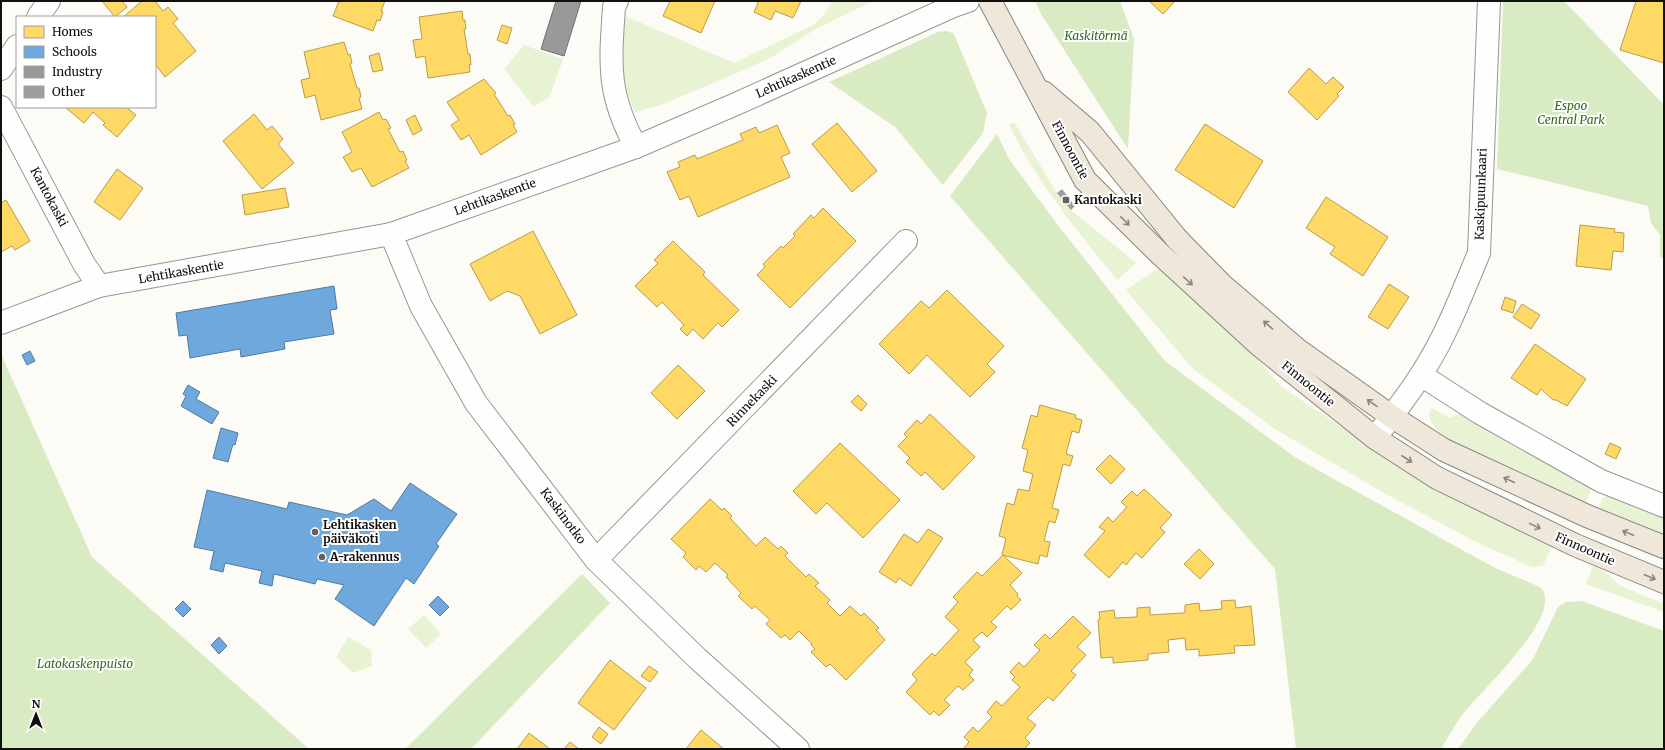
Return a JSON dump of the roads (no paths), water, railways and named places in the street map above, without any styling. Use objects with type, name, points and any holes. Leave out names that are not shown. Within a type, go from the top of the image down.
[{"type":"main road","name":"Finnoontie","points":[[990,1],[1085,180],[1160,254],[1259,345],[1375,438],[1437,478],[1575,545],[1664,582]]},
{"type":"main road","name":"Finnoontie","points":[[1035,85],[1090,132],[1177,239],[1221,284],[1298,350],[1391,416],[1444,450],[1587,516],[1664,547]]},
{"type":"street","points":[[39,16],[50,1]]},
{"type":"street","points":[[617,1],[614,8],[610,60],[613,93],[625,127],[636,147]]},
{"type":"street","name":"Lehtikaskentie","points":[[1,323],[99,286],[391,234],[636,147],[736,104],[951,7],[968,1]]},
{"type":"street","name":"Kaskipuunkaari","points":[[1375,438],[1421,375],[1463,292],[1479,254],[1489,1]]},
{"type":"street","points":[[1,69],[16,47]]},
{"type":"street","name":"Kantokaski","points":[[1,107],[84,264],[99,286]]},
{"type":"street","name":"Kaskinotko","points":[[391,234],[420,306],[476,402],[596,560],[698,658],[798,749]]},
{"type":"street","name":"Rinnekaski","points":[[596,560],[906,241]]},
{"type":"street","points":[[1421,375],[1480,413],[1601,481],[1664,506]]},
{"type":"place","name":"Kantokaski","points":[[1066,200]]},
{"type":"place","name":"Lehtikasken päiväkoti","points":[[315,532]]},
{"type":"place","name":"A-rakennus","points":[[322,557]]},
{"type":"park label","name":"Kaskitörmä","points":[[1096,36]]},
{"type":"park label","name":"Espoo Central Park","points":[[1571,113]]},
{"type":"park label","name":"Latokaskenpuisto","points":[[85,664]]}]
